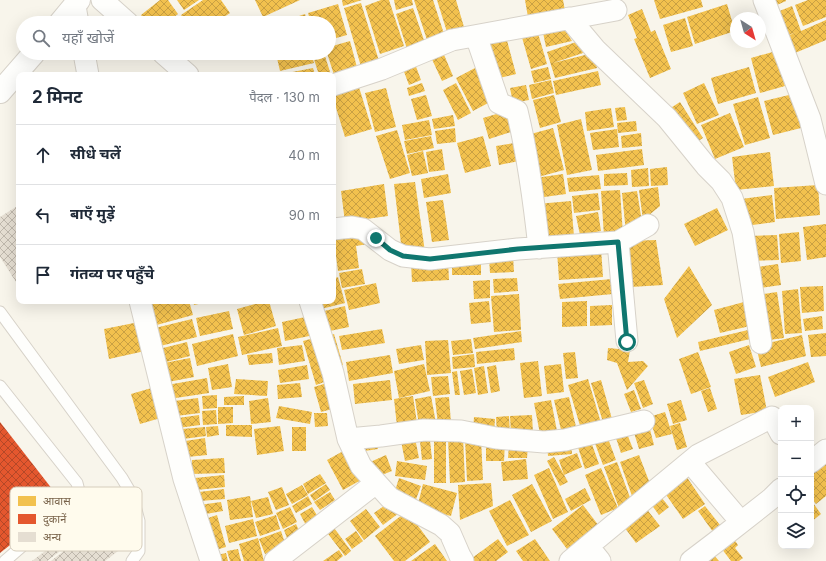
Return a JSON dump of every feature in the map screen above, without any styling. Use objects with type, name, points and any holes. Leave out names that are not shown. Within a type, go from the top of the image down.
[{"type":"street","points":[[102,0],[120,16]]},
{"type":"street","points":[[764,0],[810,119],[826,184]]},
{"type":"street","points":[[336,84],[382,69],[452,40],[616,10]]},
{"type":"street","points":[[569,18],[595,49],[667,118],[706,166],[722,182],[732,198],[743,232],[761,343]]},
{"type":"street","points":[[476,36],[499,103],[517,111],[525,145],[534,200],[539,248]]},
{"type":"street","points":[[17,72],[28,60]]},
{"type":"street","points":[[85,60],[87,72]]},
{"type":"street","points":[[171,60],[185,72]]},
{"type":"street","points":[[0,92],[16,74]]},
{"type":"street","points":[[336,229],[352,227],[363,229],[390,250],[403,256],[430,259],[618,242],[648,224]]},
{"type":"street","points":[[618,242],[627,342]]},
{"type":"street","points":[[141,304],[184,479],[211,561]]},
{"type":"street","points":[[311,304],[333,373],[348,439],[361,466],[390,498],[441,525],[450,533],[463,561]]},
{"type":"street","points":[[570,561],[594,554],[698,455],[772,417],[778,428]]},
{"type":"street","points":[[348,439],[424,430],[461,431],[496,438],[544,442],[565,440],[644,421]]},
{"type":"street","points":[[814,460],[826,450]]},
{"type":"street","points":[[690,462],[741,522]]},
{"type":"street","points":[[275,561],[376,483]]},
{"type":"street","points":[[691,561],[778,491]]},
{"type":"lane","points":[[0,312],[127,487]]},
{"type":"lane","points":[[0,386],[77,483],[78,487]]},
{"type":"lane","points":[[4,561],[16,551]]},
{"type":"lane","points":[[132,561],[139,551]]},
{"type":"building: आवास","points":[[160,0],[168,0],[178,14],[175,16],[141,15]]},
{"type":"building: आवास","points":[[177,0],[199,0],[184,10]]},
{"type":"building: आवास","points":[[203,0],[221,0],[230,13],[226,16],[181,15]]},
{"type":"building: आवास","points":[[255,0],[300,0],[265,16],[263,16]]},
{"type":"building: आवास","points":[[342,0],[362,0],[343,6]]},
{"type":"building: आवास","points":[[381,0],[389,0],[404,46],[380,54],[365,6]]},
{"type":"building: आवास","points":[[394,0],[412,0],[413,5],[396,10]]},
{"type":"building: आवास","points":[[414,0],[433,0],[445,37],[428,43]]},
{"type":"building: आवास","points":[[437,0],[456,0],[464,27],[447,32]]},
{"type":"building: आवास","points":[[525,0],[563,0],[566,16],[529,23]]},
{"type":"building: आवास","points":[[654,0],[701,0],[703,7],[660,19]]},
{"type":"building: आवास","points":[[768,0],[786,0],[786,1],[770,8]]},
{"type":"building: आवास","points":[[808,0],[826,0],[826,17],[803,26],[795,5]]},
{"type":"building: आवास","points":[[361,3],[380,64],[362,70],[344,8]]},
{"type":"building: आवास","points":[[338,4],[347,35],[336,38],[336,16],[309,16],[308,13]]},
{"type":"building: आवास","points":[[727,4],[730,14],[730,33],[695,44],[687,17]]},
{"type":"building: आवास","points":[[792,6],[801,31],[826,20],[826,40],[795,53],[788,36],[796,32],[782,38],[772,14]]},
{"type":"building: आवास","points":[[413,8],[426,46],[408,52],[396,14]]},
{"type":"building: आवास","points":[[642,9],[651,32],[655,30],[671,69],[650,78],[634,39],[637,38],[628,15]]},
{"type":"building: आवास","points":[[685,18],[693,46],[671,52],[663,25]]},
{"type":"building: आवास","points":[[561,23],[572,41],[546,47],[542,28]]},
{"type":"building: आवास","points":[[537,30],[547,64],[531,69],[521,34]]},
{"type":"building: आवास","points":[[505,33],[516,74],[495,79],[485,38]]},
{"type":"building: आवास","points":[[350,41],[358,71],[336,78],[336,72],[333,72],[329,60],[336,60],[336,45]]},
{"type":"building: आवास","points":[[579,41],[583,53],[553,63],[593,53],[597,68],[555,78],[547,52]]},
{"type":"building: आवास","points":[[442,50],[453,76],[442,81],[430,55]]},
{"type":"building: आवास","points":[[776,51],[785,86],[760,93],[751,58]]},
{"type":"building: आवास","points":[[277,60],[313,60],[314,63],[280,71]]},
{"type":"building: आवास","points":[[314,60],[326,60],[330,72],[318,72]]},
{"type":"building: आवास","points":[[415,64],[421,80],[409,85],[403,69]]},
{"type":"building: आवास","points":[[548,67],[551,79],[534,83],[531,71]]},
{"type":"building: आवास","points":[[749,67],[756,93],[718,104],[711,78]]},
{"type":"building: आवास","points":[[313,68],[314,72],[292,72]]},
{"type":"building: आवास","points":[[475,68],[492,101],[473,111],[456,78]]},
{"type":"building: आवास","points":[[598,71],[601,85],[556,95],[553,81]]},
{"type":"building: आवास","points":[[551,80],[554,93],[532,99],[529,85]]},
{"type":"building: आवास","points":[[422,83],[425,91],[409,96],[407,88]]},
{"type":"building: आवास","points":[[456,83],[471,113],[458,120],[443,90]]},
{"type":"building: आवास","points":[[704,83],[719,115],[697,124],[683,93]]},
{"type":"building: आवास","points":[[358,84],[372,129],[345,137],[336,108],[336,91]]},
{"type":"building: आवास","points":[[526,85],[529,100],[513,103],[510,88]]},
{"type":"building: आवास","points":[[386,88],[396,127],[375,132],[365,93]]},
{"type":"building: आवास","points":[[793,94],[801,128],[773,135],[764,101]]},
{"type":"building: आवास","points":[[426,95],[432,116],[417,120],[411,99]]},
{"type":"building: आवास","points":[[554,95],[561,122],[540,128],[533,100]]},
{"type":"building: आवास","points":[[758,97],[770,138],[745,145],[733,104]]},
{"type":"building: आवास","points":[[680,102],[703,138],[692,145],[669,109]]},
{"type":"building: आवास","points":[[625,107],[627,120],[617,121],[615,108]]},
{"type":"building: आवास","points":[[611,108],[614,127],[587,131],[585,112]]},
{"type":"building: आवास","points":[[510,110],[517,130],[489,139],[483,118]]},
{"type":"building: आवास","points":[[730,113],[744,147],[715,159],[701,125]]},
{"type":"building: आवास","points":[[453,115],[455,126],[434,129],[432,119]]},
{"type":"building: आवास","points":[[581,119],[592,170],[567,175],[557,125]]},
{"type":"building: आवास","points":[[429,120],[432,135],[405,140],[402,125]]},
{"type":"building: आवास","points":[[636,121],[637,131],[618,133],[617,123]]},
{"type":"building: आवास","points":[[455,128],[456,142],[437,144],[435,131]]},
{"type":"building: आवास","points":[[553,128],[564,170],[538,177],[527,135]]},
{"type":"building: आवास","points":[[617,129],[619,147],[593,150],[590,133]]},
{"type":"building: आवास","points":[[397,130],[410,173],[390,179],[376,136]]},
{"type":"building: आवास","points":[[641,133],[642,146],[622,148],[621,136]]},
{"type":"building: आवास","points":[[431,136],[434,148],[407,154],[404,141]]},
{"type":"building: आवास","points":[[483,136],[491,166],[465,173],[457,143]]},
{"type":"building: आवास","points":[[521,142],[524,160],[499,165],[496,146]]},
{"type":"building: आवास","points":[[442,149],[445,170],[429,172],[426,152]]},
{"type":"building: आवास","points":[[642,149],[644,165],[598,171],[596,155]]},
{"type":"building: आवास","points":[[423,151],[428,173],[412,176],[407,155]]},
{"type":"building: आवास","points":[[770,152],[774,186],[736,190],[732,157]]},
{"type":"building: आवास","points":[[667,167],[668,185],[651,186],[650,169]]},
{"type":"building: आवास","points":[[648,168],[649,186],[632,187],[631,170]]},
{"type":"building: आवास","points":[[627,173],[628,185],[604,186],[604,174]]},
{"type":"building: आवास","points":[[448,174],[451,193],[424,198],[421,179]]},
{"type":"building: आवास","points":[[563,174],[566,194],[537,198],[535,178]]},
{"type":"building: आवास","points":[[599,175],[601,189],[569,192],[567,178]]},
{"type":"building: आवास","points":[[415,182],[425,252],[402,252],[394,184]]},
{"type":"building: आवास","points":[[384,184],[388,216],[345,222],[341,191]]},
{"type":"building: आवास","points":[[818,185],[820,215],[776,219],[774,188]]},
{"type":"building: आवास","points":[[658,187],[660,206],[643,220],[639,190]]},
{"type":"building: आवास","points":[[620,190],[623,235],[604,236],[601,191]]},
{"type":"building: आवास","points":[[637,191],[642,222],[626,233],[622,193]]},
{"type":"building: आवास","points":[[598,193],[600,210],[574,213],[572,196]]},
{"type":"building: आवास","points":[[772,195],[775,222],[745,226],[741,199]]},
{"type":"building: आवास","points":[[443,200],[449,240],[432,242],[426,202]]},
{"type":"building: आवास","points":[[571,201],[574,236],[540,239],[537,204]]},
{"type":"building: आवास","points":[[717,208],[728,230],[695,246],[684,224]]},
{"type":"building: आवास","points":[[598,212],[601,231],[580,235],[576,216]]},
{"type":"building: आवास","points":[[826,224],[826,257],[807,260],[803,227]]},
{"type":"building: आवास","points":[[357,231],[368,244],[356,246],[359,268],[338,271],[336,256],[336,233]]},
{"type":"building: आवास","points":[[799,232],[801,261],[781,263],[779,234]]},
{"type":"building: आवास","points":[[777,235],[779,260],[749,261],[747,236]]},
{"type":"building: आवास","points":[[656,240],[663,285],[631,287],[628,241]]},
{"type":"building: आवास","points":[[601,248],[603,277],[559,280],[557,251]]},
{"type":"building: आवास","points":[[513,256],[514,272],[490,273],[489,258]]},
{"type":"building: आवास","points":[[481,257],[481,275],[452,275],[452,258]]},
{"type":"building: आवास","points":[[448,261],[449,280],[412,282],[411,263]]},
{"type":"building: आवास","points":[[778,264],[781,285],[754,289],[751,268]]},
{"type":"building: आवास","points":[[689,266],[712,305],[677,338],[664,299]]},
{"type":"building: आवास","points":[[362,269],[365,284],[342,288],[339,273]]},
{"type":"building: आवास","points":[[338,277],[345,303],[317,310],[316,304],[336,304],[336,278]]},
{"type":"building: आवास","points":[[517,278],[518,291],[494,293],[493,279]]},
{"type":"building: आवास","points":[[612,279],[613,294],[560,299],[558,284]]},
{"type":"building: आवास","points":[[490,280],[490,298],[474,299],[473,281]]},
{"type":"building: आवास","points":[[376,283],[380,303],[349,310],[344,290]]},
{"type":"building: आवास","points":[[823,286],[824,311],[802,313],[800,287]]},
{"type":"building: आवास","points":[[798,289],[802,333],[785,334],[782,291]]},
{"type":"building: आवास","points":[[777,292],[784,338],[762,341],[756,295]]},
{"type":"building: आवास","points":[[519,294],[521,330],[494,332],[491,296]]},
{"type":"building: आवास","points":[[489,301],[491,322],[471,324],[469,303]]},
{"type":"building: आवास","points":[[587,301],[587,326],[562,327],[562,302]]},
{"type":"building: आवास","points":[[744,302],[750,326],[720,333],[714,310]]},
{"type":"building: आवास","points":[[190,304],[193,315],[153,326],[147,305]]},
{"type":"building: आवास","points":[[255,304],[270,304],[276,326],[244,335],[237,309]]},
{"type":"building: आवास","points":[[612,305],[612,325],[590,326],[590,306]]},
{"type":"building: आवास","points":[[345,306],[349,327],[325,332],[320,312]]},
{"type":"building: आवास","points":[[229,311],[233,329],[200,336],[196,318]]},
{"type":"building: आवास","points":[[310,316],[314,335],[285,341],[282,322]]},
{"type":"building: आवास","points":[[822,316],[823,329],[805,331],[803,319]]},
{"type":"building: आवास","points":[[192,319],[197,337],[160,346],[155,328]]},
{"type":"building: आवास","points":[[139,322],[145,351],[109,359],[104,329]]},
{"type":"building: आवास","points":[[278,328],[282,346],[242,355],[238,337]]},
{"type":"building: आवास","points":[[382,329],[385,343],[342,350],[339,336]]},
{"type":"building: आवास","points":[[748,330],[750,339],[700,351],[698,342]]},
{"type":"building: आवास","points":[[521,331],[522,342],[475,349],[473,338]]},
{"type":"building: आवास","points":[[826,333],[826,356],[811,357],[808,335]]},
{"type":"building: आवास","points":[[233,334],[238,356],[197,366],[192,344]]},
{"type":"building: आवास","points":[[334,334],[343,365],[335,368],[326,336]]},
{"type":"building: आवास","points":[[802,335],[806,356],[761,367],[756,346]]},
{"type":"building: आवास","points":[[318,337],[330,380],[316,385],[303,341]]},
{"type":"building: आवास","points":[[471,339],[473,353],[453,355],[451,341]]},
{"type":"building: आवास","points":[[448,340],[451,373],[427,375],[425,341]]},
{"type":"building: आवास","points":[[187,342],[190,356],[162,363],[159,349]]},
{"type":"building: आवास","points":[[302,345],[305,361],[279,365],[277,348]]},
{"type":"building: आवास","points":[[421,345],[424,360],[399,364],[396,349]]},
{"type":"building: आवास","points":[[749,345],[756,367],[736,374],[729,352]]},
{"type":"building: आवास","points":[[514,348],[515,360],[477,364],[476,352]]},
{"type":"building: आवास","points":[[608,348],[630,350],[628,362],[643,361],[648,366],[627,390],[617,363],[607,360]]},
{"type":"building: आवास","points":[[575,352],[578,378],[566,379],[563,353]]},
{"type":"building: आवास","points":[[698,352],[711,387],[691,394],[679,359]]},
{"type":"building: आवास","points":[[272,353],[273,363],[249,365],[247,355]]},
{"type":"building: आवास","points":[[474,354],[475,367],[453,369],[452,357]]},
{"type":"building: आवास","points":[[390,355],[393,373],[349,381],[346,362]]},
{"type":"building: आवास","points":[[190,358],[194,377],[168,382],[164,363]]},
{"type":"building: आवास","points":[[538,361],[542,396],[524,398],[520,363]]},
{"type":"building: आवास","points":[[808,362],[815,382],[775,397],[768,377]]},
{"type":"building: आवास","points":[[228,364],[232,387],[212,390],[208,368]]},
{"type":"building: आवास","points":[[424,364],[430,391],[399,398],[394,371]]},
{"type":"building: आवास","points":[[561,364],[564,392],[547,394],[544,366]]},
{"type":"building: आवास","points":[[307,365],[309,379],[280,383],[278,370]]},
{"type":"building: आवास","points":[[496,365],[500,391],[491,393],[487,367]]},
{"type":"building: आवास","points":[[484,366],[488,393],[478,395],[474,368]]},
{"type":"building: आवास","points":[[472,369],[476,393],[464,395],[460,371]]},
{"type":"building: आवास","points":[[457,371],[460,395],[455,395],[452,372]]},
{"type":"building: आवास","points":[[760,375],[767,411],[741,415],[734,379]]},
{"type":"building: आवास","points":[[448,376],[450,394],[433,396],[431,377]]},
{"type":"building: आवास","points":[[207,378],[209,393],[169,399],[167,385]]},
{"type":"building: आवास","points":[[236,379],[268,381],[267,396],[234,394]]},
{"type":"building: आवास","points":[[588,379],[601,423],[581,429],[568,385]]},
{"type":"building: आवास","points":[[390,380],[392,400],[355,404],[353,384]]},
{"type":"building: आवास","points":[[601,380],[612,419],[603,422],[591,383]]},
{"type":"building: आवास","points":[[644,380],[653,404],[643,408],[634,383]]},
{"type":"building: आवास","points":[[330,382],[336,408],[321,412],[314,387]]},
{"type":"building: आवास","points":[[300,383],[302,397],[278,399],[277,385]]},
{"type":"building: आवास","points":[[155,387],[164,417],[140,424],[131,394]]},
{"type":"building: आवास","points":[[710,388],[717,409],[708,412],[701,391]]},
{"type":"building: आवास","points":[[634,390],[641,409],[631,412],[624,394]]},
{"type":"building: आवास","points":[[217,395],[217,408],[203,409],[202,396]]},
{"type":"building: आवास","points":[[244,396],[244,405],[224,405],[224,397]]},
{"type":"building: आवास","points":[[413,396],[417,423],[397,426],[394,399]]},
{"type":"building: आवास","points":[[431,396],[436,423],[419,425],[415,399]]},
{"type":"building: आवास","points":[[449,397],[451,423],[438,425],[435,398]]},
{"type":"building: आवास","points":[[569,397],[577,431],[562,434],[554,400]]},
{"type":"building: आवास","points":[[198,398],[200,413],[176,416],[174,401]]},
{"type":"building: आवास","points":[[268,398],[271,422],[251,424],[249,401]]},
{"type":"building: आवास","points":[[551,400],[557,431],[540,434],[534,403]]},
{"type":"building: आवास","points":[[681,400],[687,420],[673,424],[667,404]]},
{"type":"building: आवास","points":[[279,406],[312,412],[310,424],[276,418]]},
{"type":"building: आवास","points":[[218,407],[233,407],[233,423],[218,424]]},
{"type":"building: आवास","points":[[216,410],[217,424],[203,425],[202,411]]},
{"type":"building: आवास","points":[[665,412],[672,434],[656,438],[649,417]]},
{"type":"building: आवास","points":[[314,413],[327,413],[328,426],[315,427]]},
{"type":"building: आवास","points":[[199,415],[200,425],[178,428],[178,418]]},
{"type":"building: आवास","points":[[532,415],[533,433],[511,434],[510,416]]},
{"type":"building: आवास","points":[[509,416],[510,434],[497,434],[496,417]]},
{"type":"building: आवास","points":[[474,417],[495,419],[494,432],[473,430]]},
{"type":"building: आवास","points":[[648,422],[654,445],[639,449],[632,426]]},
{"type":"building: आवास","points":[[680,423],[687,447],[677,450],[670,426]]},
{"type":"building: आवास","points":[[226,425],[252,425],[252,437],[226,436]]},
{"type":"building: आवास","points":[[218,426],[219,435],[207,437],[206,427]]},
{"type":"building: आवास","points":[[280,426],[284,451],[257,455],[254,429]]},
{"type":"building: आवास","points":[[205,427],[206,436],[183,439],[182,429]]},
{"type":"building: आवास","points":[[292,427],[306,427],[306,451],[292,451]]},
{"type":"building: आवास","points":[[429,431],[432,459],[422,460],[419,432]]},
{"type":"building: आवास","points":[[626,431],[633,449],[621,453],[615,435]]},
{"type":"building: आवास","points":[[434,432],[446,432],[446,483],[434,483]]},
{"type":"building: आवास","points":[[414,433],[419,458],[405,461],[400,436]]},
{"type":"building: आवास","points":[[606,433],[616,460],[603,465],[593,438]]},
{"type":"building: आवास","points":[[589,436],[599,464],[585,469],[576,441]]},
{"type":"building: आवास","points":[[463,437],[465,482],[450,483],[448,438]]},
{"type":"building: आवास","points":[[205,438],[207,455],[187,457],[185,441]]},
{"type":"building: आवास","points":[[481,438],[483,480],[467,481],[465,439]]},
{"type":"building: आवास","points":[[376,440],[378,449],[358,452]]},
{"type":"building: आवास","points":[[486,442],[505,442],[504,461],[486,461]]},
{"type":"building: आवास","points":[[571,442],[572,454],[548,456],[547,445]]},
{"type":"building: आवास","points":[[509,445],[528,446],[527,458],[508,458]]},
{"type":"building: आवास","points":[[347,449],[363,479],[343,490],[327,460]]},
{"type":"building: आवास","points":[[577,453],[582,467],[564,475],[559,460]]},
{"type":"building: आवास","points":[[386,455],[392,471],[374,478],[368,463]]},
{"type":"building: आवास","points":[[639,455],[652,489],[632,496],[620,462]]},
{"type":"building: आवास","points":[[554,457],[568,482],[560,486],[547,461]]},
{"type":"building: आवास","points":[[224,458],[225,473],[192,474],[192,460]]},
{"type":"building: आवास","points":[[526,459],[528,479],[503,481],[501,462]]},
{"type":"building: आवास","points":[[826,460],[826,496],[816,504],[814,502],[814,470]]},
{"type":"building: आवास","points":[[397,461],[427,466],[425,480],[395,476]]},
{"type":"building: आवास","points":[[617,462],[632,503],[619,508],[604,467]]},
{"type":"building: आवास","points":[[549,468],[568,512],[553,519],[534,475]]},
{"type":"building: आवास","points":[[601,468],[618,508],[601,515],[585,475]]},
{"type":"building: आवास","points":[[684,473],[705,504],[683,519],[662,489]]},
{"type":"building: आवास","points":[[320,474],[326,483],[308,494],[303,484]]},
{"type":"building: आवास","points":[[224,475],[225,487],[197,490],[195,478]]},
{"type":"building: आवास","points":[[399,478],[421,486],[415,502],[394,494]]},
{"type":"building: आवास","points":[[491,483],[493,506],[460,520],[458,485]]},
{"type":"building: आवास","points":[[326,484],[330,490],[314,501],[310,495]]},
{"type":"building: आवास","points":[[423,484],[457,493],[451,516],[417,508]]},
{"type":"building: आवास","points":[[532,484],[552,521],[531,532],[512,495]]},
{"type":"building: आवास","points":[[302,485],[308,495],[292,504],[286,494]]},
{"type":"building: आवास","points":[[282,487],[289,505],[276,510],[268,492]]},
{"type":"building: आवास","points":[[585,488],[591,500],[571,511],[565,499]]},
{"type":"building: आवास","points":[[224,489],[225,499],[200,501],[199,492]]},
{"type":"building: आवास","points":[[330,492],[335,500],[320,510],[314,502]]},
{"type":"building: आवास","points":[[658,493],[669,507],[659,515],[648,500]]},
{"type":"building: आवास","points":[[250,496],[253,517],[230,520],[227,500]]},
{"type":"building: आवास","points":[[308,496],[312,504],[296,513],[292,506]]},
{"type":"building: आवास","points":[[268,497],[273,514],[256,518],[251,501]]},
{"type":"building: आवास","points":[[510,500],[529,535],[507,546],[489,511]]},
{"type":"building: आवास","points":[[391,501],[399,513],[383,525],[374,513]]},
{"type":"building: आवास","points":[[221,502],[223,511],[200,515],[199,505]]},
{"type":"building: आवास","points":[[814,504],[821,514],[814,520]]},
{"type":"building: आवास","points":[[583,505],[602,530],[570,553],[552,529]]},
{"type":"building: आवास","points":[[705,506],[724,530],[716,536],[698,511]]},
{"type":"building: आवास","points":[[290,507],[297,522],[283,529],[276,513]]},
{"type":"building: आवास","points":[[312,507],[321,522],[308,529],[300,514]]},
{"type":"building: आवास","points":[[645,507],[660,526],[636,543],[622,524]]},
{"type":"building: आवास","points":[[366,509],[380,527],[364,540],[350,521]]},
{"type":"building: आवास","points":[[407,511],[430,542],[405,561],[394,561],[375,536]]},
{"type":"building: आवास","points":[[217,515],[226,547],[212,551],[202,520]]},
{"type":"building: आवास","points":[[276,515],[280,529],[260,536],[255,522]]},
{"type":"building: आवास","points":[[253,519],[257,536],[229,543],[225,526]]},
{"type":"building: आवास","points":[[296,524],[301,535],[288,541],[284,530]]},
{"type":"building: आवास","points":[[332,525],[351,551],[345,556],[325,530]]},
{"type":"building: आवास","points":[[281,531],[286,546],[265,554],[259,539]]},
{"type":"building: आवास","points":[[356,531],[363,541],[352,549],[345,539]]},
{"type":"building: आवास","points":[[731,535],[738,545],[735,548],[743,558],[739,561],[731,561],[718,544]]},
{"type":"building: आवास","points":[[258,538],[264,561],[244,561],[239,544]]},
{"type":"building: आवास","points":[[498,539],[508,552],[496,561],[468,561]]},
{"type":"building: आवास","points":[[535,539],[550,561],[523,561],[516,551]]},
{"type":"building: आवास","points":[[435,544],[447,561],[411,561]]},
{"type":"building: आवास","points":[[238,549],[241,561],[230,561],[227,551]]},
{"type":"building: आवास","points":[[339,550],[343,556],[337,561],[323,561]]},
{"type":"building: आवास","points":[[226,553],[228,561],[215,561],[213,556]]},
{"type":"building: आवास","points":[[714,555],[719,561],[707,561]]},
{"type":"building: दुकानें","points":[[0,422],[51,487],[10,487],[10,545],[0,553]]},
{"type":"building: अन्य","points":[[16,207],[16,282],[0,257],[0,217]]},
{"type":"building: अन्य","points":[[45,551],[59,552],[47,561],[32,561]]},
{"type":"building: अन्य","points":[[64,551],[118,551],[105,561],[51,561]]},
{"type":"route","points":[[376,238],[390,250],[403,256],[430,259],[518,249],[618,242],[627,342]]}]
